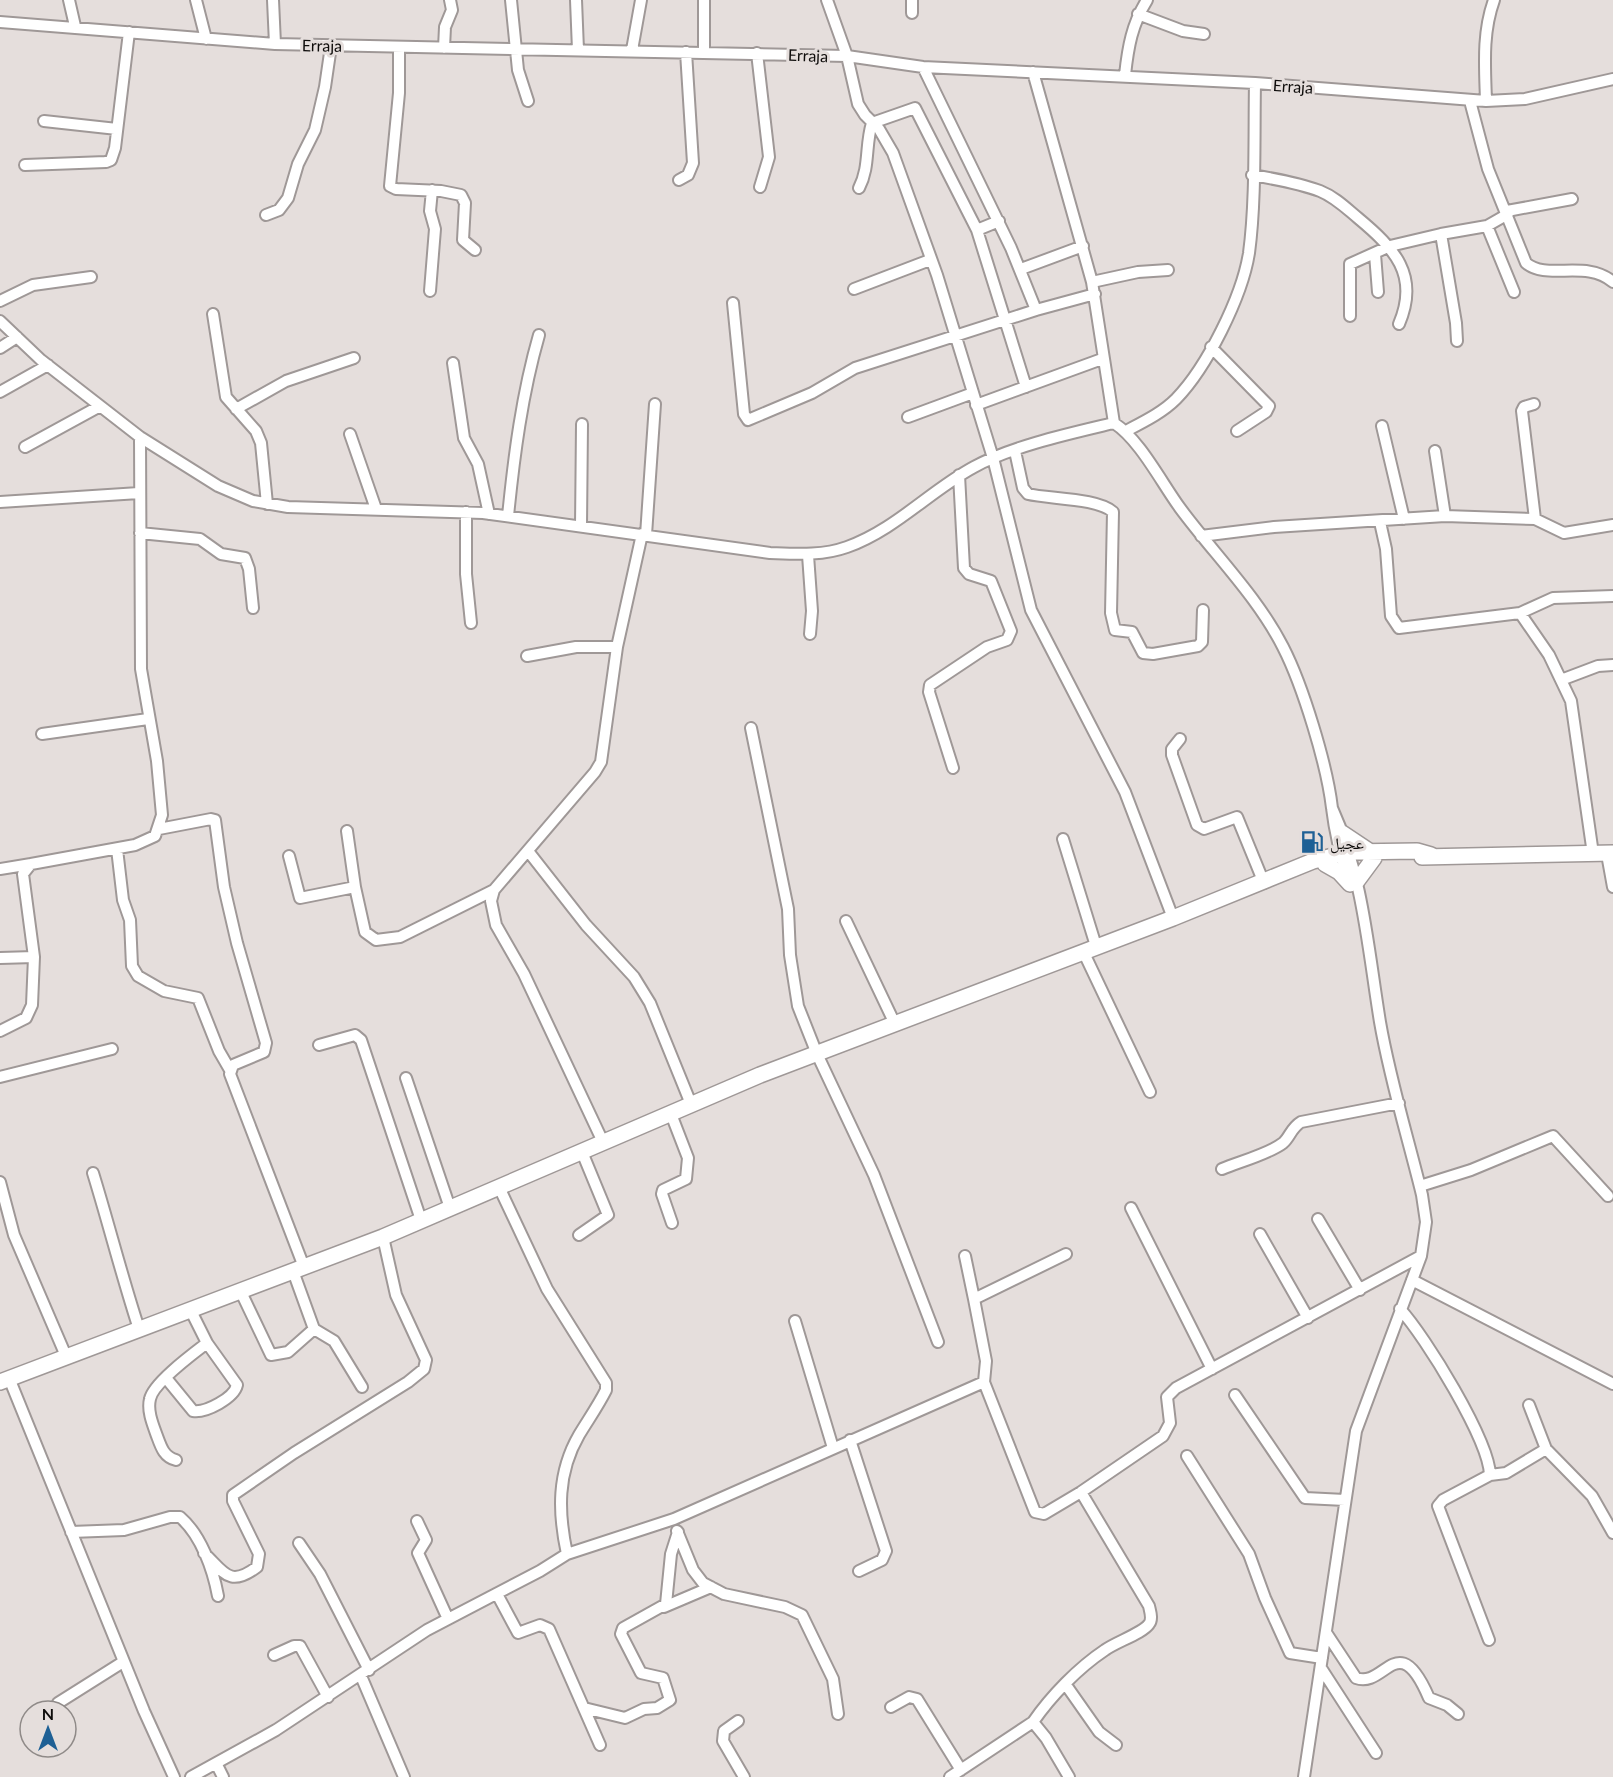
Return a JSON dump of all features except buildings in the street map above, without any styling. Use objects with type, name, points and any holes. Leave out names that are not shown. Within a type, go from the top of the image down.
[{"type":"main road","points":[[1339,835],[1372,855]]},
{"type":"main road","points":[[1339,835],[1340,872],[1353,882],[1372,855]]},
{"type":"main road","points":[[4,1380],[383,1237],[691,1104],[817,1053],[1283,875],[1339,857],[1417,851],[1431,855],[1604,854]]},
{"type":"street","points":[[69,0],[75,26]]},
{"type":"street","points":[[196,0],[206,39]]},
{"type":"street","points":[[273,0],[275,44]]},
{"type":"street","points":[[444,48],[445,27],[452,9],[450,0]]},
{"type":"street","points":[[512,0],[515,49],[520,77],[528,101]]},
{"type":"street","points":[[576,0],[578,50]]},
{"type":"street","points":[[632,50],[641,0]]},
{"type":"street","points":[[704,0],[704,52]]},
{"type":"street","points":[[827,0],[847,56],[858,104],[893,153],[930,260],[993,458],[1031,610],[1125,792],[1173,918]]},
{"type":"street","points":[[912,0],[912,13]]},
{"type":"street","points":[[1125,75],[1128,43],[1138,14],[1147,0]]},
{"type":"street","points":[[1486,101],[1484,60],[1487,27],[1494,0]]},
{"type":"street","points":[[1138,14],[1183,31],[1204,34]]},
{"type":"street","name":"Erraja","points":[[0,22],[75,26],[275,44],[847,56],[923,67],[1255,83],[1470,101],[1525,99],[1613,79]]},
{"type":"street","points":[[25,165],[106,162],[114,156],[129,32]]},
{"type":"street","points":[[266,215],[279,210],[288,198],[302,156],[315,130],[326,87],[331,46]]},
{"type":"street","points":[[399,47],[399,93],[390,186],[396,189],[452,193],[464,198],[463,240],[475,250]]},
{"type":"street","points":[[679,180],[688,176],[693,163],[687,52]]},
{"type":"street","points":[[757,54],[769,157],[760,187]]},
{"type":"street","points":[[923,67],[999,221],[1021,269],[1036,310]]},
{"type":"street","points":[[1033,72],[1095,294],[1102,359],[1114,423],[1126,431],[1202,537],[1264,616],[1283,647],[1310,720],[1339,835],[1339,857],[1353,882],[1363,915],[1380,1024],[1420,1186],[1426,1222],[1421,1256],[1360,1415],[1345,1500],[1327,1634],[1304,1777]]},
{"type":"street","points":[[1126,431],[1175,400],[1211,347],[1245,272],[1249,251],[1255,83]]},
{"type":"street","points":[[1470,101],[1488,169],[1508,213],[1524,260],[1531,267],[1600,272],[1613,270]]},
{"type":"street","points":[[872,123],[912,108],[917,110],[977,230],[1026,387]]},
{"type":"street","points":[[44,121],[117,129]]},
{"type":"street","points":[[859,188],[864,177],[866,148],[872,123]]},
{"type":"street","points":[[1252,175],[1320,191],[1335,198],[1390,246],[1402,264],[1407,299],[1399,324]]},
{"type":"street","points":[[430,291],[435,229],[430,211],[432,190]]},
{"type":"street","points":[[1350,316],[1348,268],[1355,261],[1390,246],[1487,226],[1508,213],[1572,199]]},
{"type":"street","points":[[977,230],[999,221]]},
{"type":"street","points":[[1487,226],[1514,292]]},
{"type":"street","points":[[1441,234],[1457,341]]},
{"type":"street","points":[[1021,269],[1083,246]]},
{"type":"street","points":[[1375,254],[1378,292]]},
{"type":"street","points":[[854,289],[930,260]]},
{"type":"street","points":[[1092,282],[1138,272],[1168,270]]},
{"type":"street","points":[[1600,272],[1613,282]]},
{"type":"street","points":[[0,301],[33,285],[91,277]]},
{"type":"street","points":[[733,303],[744,414],[748,420],[812,393],[855,368],[1036,310],[1095,294]]},
{"type":"street","points":[[213,314],[226,397],[256,431],[261,444],[267,504]]},
{"type":"street","points":[[0,321],[48,365],[140,437],[218,486],[267,504],[489,514],[770,553],[808,555],[847,547],[867,538],[959,476],[993,458],[1114,423]]},
{"type":"street","points":[[508,516],[512,472],[528,377],[539,335]]},
{"type":"street","points":[[0,348],[17,337]]},
{"type":"street","points":[[1211,347],[1269,406],[1266,412],[1237,432]]},
{"type":"street","points":[[236,409],[286,381],[354,358]]},
{"type":"street","points":[[976,405],[1102,359]]},
{"type":"street","points":[[453,363],[464,438],[478,464],[489,514]]},
{"type":"street","points":[[0,392],[48,365]]},
{"type":"street","points":[[908,417],[973,393]]},
{"type":"street","points":[[347,831],[355,887],[365,932],[376,940],[400,937],[494,890],[601,762],[617,647],[644,535],[655,404]]},
{"type":"street","points":[[1534,404],[1524,407],[1522,411],[1535,519]]},
{"type":"street","points":[[25,447],[100,406]]},
{"type":"street","points":[[581,526],[582,424]]},
{"type":"street","points":[[1382,426],[1404,519]]},
{"type":"street","points":[[350,434],[376,509]]},
{"type":"street","points":[[0,869],[117,849],[149,841],[159,829],[162,815],[157,761],[141,669],[140,437]]},
{"type":"street","points":[[1015,451],[1023,488],[1028,494],[1096,504],[1108,507],[1113,513],[1111,613],[1115,630],[1132,632],[1143,653],[1153,654],[1198,646],[1202,642],[1203,610]]},
{"type":"street","points":[[1435,452],[1445,516]]},
{"type":"street","points":[[953,768],[929,692],[930,685],[987,647],[1006,640],[1011,634],[991,581],[969,574],[964,568],[959,476]]},
{"type":"street","points":[[0,502],[139,493]]},
{"type":"street","points":[[466,512],[466,574],[471,623]]},
{"type":"street","points":[[1202,537],[1274,527],[1380,522],[1445,516],[1535,519],[1564,533],[1613,525]]},
{"type":"street","points":[[1380,522],[1386,549],[1391,616],[1399,628],[1521,614],[1553,598],[1613,596]]},
{"type":"street","points":[[140,533],[200,539],[221,554],[245,558],[249,569],[253,608]]},
{"type":"street","points":[[808,555],[812,611],[810,634]]},
{"type":"street","points":[[1521,614],[1549,655],[1571,701],[1613,887]]},
{"type":"street","points":[[527,656],[576,647],[617,647]]},
{"type":"street","points":[[1561,680],[1598,666],[1613,664]]},
{"type":"street","points":[[42,734],[148,719]]},
{"type":"street","points":[[751,728],[788,909],[795,996],[817,1053],[874,1175],[938,1342]]},
{"type":"street","points":[[1180,739],[1172,749],[1172,755],[1197,825],[1204,829],[1237,817],[1264,882]]},
{"type":"street","points":[[159,829],[215,820],[224,886],[237,943],[266,1043],[264,1052],[233,1065],[231,1070]]},
{"type":"street","points":[[1063,839],[1089,949],[1150,1092]]},
{"type":"street","points":[[117,849],[123,900],[130,920],[132,966],[138,976],[165,992],[198,998],[219,1051],[231,1070],[232,1080],[298,1269],[314,1329],[334,1341],[362,1386]]},
{"type":"street","points":[[528,851],[586,926],[638,984],[650,1003],[691,1104]]},
{"type":"street","points":[[289,856],[300,898],[355,887]]},
{"type":"street","points":[[0,1031],[26,1018],[31,1010],[34,957],[31,923],[22,881],[23,874],[31,864]]},
{"type":"street","points":[[494,890],[491,901],[496,925],[524,974],[603,1142]]},
{"type":"street","points":[[846,921],[895,1024]]},
{"type":"street","points":[[0,958],[34,957]]},
{"type":"street","points":[[319,1045],[355,1035],[361,1040],[421,1220]]},
{"type":"street","points":[[0,1077],[112,1049]]},
{"type":"street","points":[[406,1078],[450,1208]]},
{"type":"street","points":[[1221,1168],[1279,1145],[1300,1122],[1399,1103]]},
{"type":"street","points":[[671,1114],[688,1162],[686,1179],[663,1190],[662,1194],[672,1224]]},
{"type":"street","points":[[1420,1186],[1492,1162],[1553,1136],[1608,1196]]},
{"type":"street","points":[[579,1235],[608,1215],[582,1152]]},
{"type":"street","points":[[93,1173],[107,1216],[115,1257],[139,1329]]},
{"type":"street","points":[[0,1182],[14,1235],[66,1356]]},
{"type":"street","points":[[499,1187],[542,1281],[606,1383],[606,1390],[578,1437],[562,1481],[560,1509],[567,1554]]},
{"type":"street","points":[[1131,1208],[1212,1369]]},
{"type":"street","points":[[1318,1219],[1360,1290]]},
{"type":"street","points":[[1260,1234],[1308,1318]]},
{"type":"street","points":[[204,1553],[226,1577],[235,1578],[257,1567],[260,1561],[259,1554],[233,1501],[233,1496],[294,1453],[408,1382],[424,1369],[426,1360],[423,1349],[396,1295],[383,1237]]},
{"type":"street","points":[[974,1299],[1066,1254]]},
{"type":"street","points":[[965,1256],[986,1362],[984,1382],[1035,1512],[1044,1514],[1082,1492],[1163,1436],[1170,1423],[1167,1404],[1170,1394],[1421,1256]]},
{"type":"street","points":[[1412,1280],[1613,1384]]},
{"type":"street","points":[[240,1290],[271,1355],[288,1352],[314,1329]]},
{"type":"street","points":[[166,1378],[192,1411],[198,1412],[230,1395],[237,1385],[207,1343],[190,1309]]},
{"type":"street","points":[[1400,1309],[1419,1333],[1461,1404],[1483,1447],[1490,1475]]},
{"type":"street","points":[[795,1321],[833,1448]]},
{"type":"street","points":[[176,1460],[163,1451],[150,1412],[150,1396],[166,1378],[207,1343]]},
{"type":"street","points":[[4,1380],[174,1777]]},
{"type":"street","points":[[191,1777],[328,1697],[416,1636],[567,1554],[674,1519],[984,1382]]},
{"type":"street","points":[[1235,1395],[1305,1498],[1345,1500]]},
{"type":"street","points":[[1529,1406],[1546,1449],[1592,1496],[1613,1533]]},
{"type":"street","points":[[850,1440],[886,1551],[882,1560],[859,1570]]},
{"type":"street","points":[[1489,1640],[1438,1506],[1443,1500],[1490,1475],[1506,1473],[1546,1449]]},
{"type":"street","points":[[1187,1456],[1249,1554],[1264,1598],[1290,1653],[1321,1663],[1376,1754]]},
{"type":"street","points":[[950,1777],[1033,1722],[1047,1703],[1105,1650],[1146,1626],[1151,1618],[1149,1606],[1082,1492]]},
{"type":"street","points":[[71,1532],[124,1530],[177,1516],[184,1520],[204,1553],[213,1573],[218,1596]]},
{"type":"street","points":[[674,1519],[697,1578],[724,1594],[786,1607],[802,1616],[833,1679],[838,1714]]},
{"type":"street","points":[[417,1521],[426,1540],[418,1553],[448,1619]]},
{"type":"street","points":[[664,1607],[668,1599],[671,1554],[678,1532]]},
{"type":"street","points":[[299,1543],[320,1574],[365,1673],[404,1777]]},
{"type":"street","points":[[584,1708],[625,1718],[644,1709],[657,1708],[670,1700],[663,1678],[641,1673],[621,1634],[623,1628],[711,1587]]},
{"type":"street","points":[[497,1593],[518,1633],[540,1625],[549,1629],[600,1745]]},
{"type":"street","points":[[1327,1634],[1356,1678],[1367,1679],[1392,1664],[1399,1663],[1415,1671],[1429,1698],[1447,1705],[1458,1714]]},
{"type":"street","points":[[274,1655],[294,1646],[300,1646],[328,1697]]},
{"type":"street","points":[[64,1699],[123,1662]]},
{"type":"street","points":[[1066,1685],[1099,1732],[1116,1745]]},
{"type":"street","points":[[891,1707],[909,1697],[917,1699],[961,1770]]},
{"type":"street","points":[[738,1721],[724,1731],[723,1741],[744,1777]]},
{"type":"street","points":[[1033,1722],[1047,1738],[1069,1777]]},
{"type":"street","points":[[216,1763],[223,1777]]},
{"type":"place","name":"عجيل","points":[[1312,842]]}]
